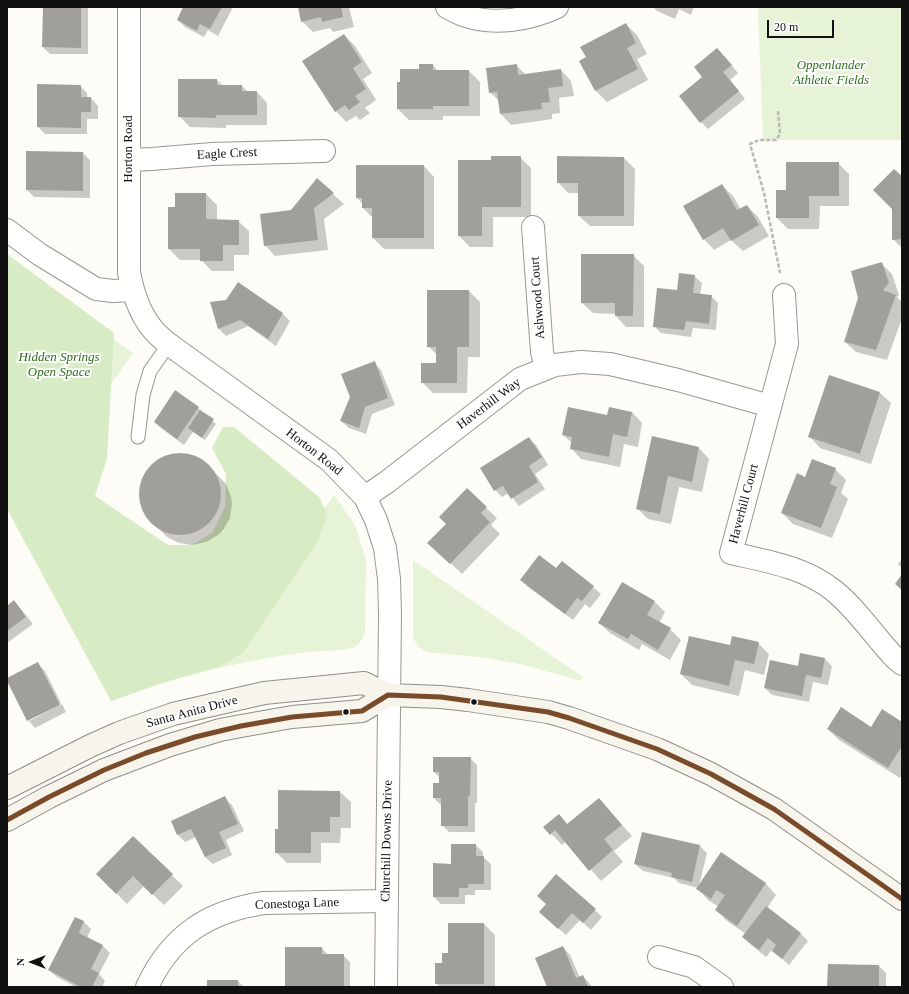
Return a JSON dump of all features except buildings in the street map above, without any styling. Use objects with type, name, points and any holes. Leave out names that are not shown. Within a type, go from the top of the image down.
[{"type":"main road","name":"Santa Anita Drive","points":[[7,788],[119,733],[181,713],[264,693],[364,683],[388,695],[468,700],[548,712],[657,749],[718,777],[774,809],[902,899]]},
{"type":"main road","name":"Santa Anita Drive","points":[[7,820],[104,770],[164,747],[241,726],[292,717],[362,710],[388,695]]},
{"type":"street","name":"Horton Road","points":[[129,7],[129,272],[132,290],[142,313],[156,334],[329,460],[365,497],[376,520],[385,548],[389,579],[388,695]]},
{"type":"street","points":[[447,7],[464,15],[490,20],[517,20],[546,12],[557,7]]},
{"type":"street","name":"Eagle Crest","points":[[129,160],[212,154],[324,151]]},
{"type":"street","name":"Ashwood Court","points":[[533,228],[542,352],[546,368]]},
{"type":"street","points":[[7,230],[39,254],[96,289],[113,291],[132,290]]},
{"type":"street","name":"Haverhill Court","points":[[784,295],[787,344],[731,554],[794,568],[814,578],[833,591],[856,613],[902,664]]},
{"type":"street","name":"Haverhill Way","points":[[365,497],[382,486],[520,378],[555,365],[581,362],[610,364],[678,380],[770,406]]},
{"type":"street","name":"Churchill Downs Drive","points":[[386,987],[388,695]]},
{"type":"street","name":"Conestoga Lane","points":[[147,987],[153,974],[173,947],[187,934],[205,921],[225,912],[245,906],[264,903],[386,901]]},
{"type":"street","points":[[659,957],[694,967],[722,987]]},
{"type":"lane","points":[[138,437],[144,395],[150,371],[169,344]]},
{"type":"path","points":[[778,111],[780,134],[776,140],[759,140],[750,144],[764,193],[784,295]]},
{"type":"green space","name":"Oppenlander Athletic Fields","points":[[758,7],[902,7],[902,140],[763,140]]},
{"type":"green space","points":[[7,254],[114,333],[107,459],[95,496],[168,545],[192,545],[212,533],[225,507],[226,474],[212,448],[223,427],[234,427],[319,497],[327,514],[318,541],[243,653],[218,667],[168,681],[111,701],[7,509]]},
{"type":"green space","name":"Hidden Springs Open Space","points":[[7,263],[133,353],[26,502],[227,646],[334,495],[355,525],[366,559],[365,632],[360,642],[355,647],[300,653],[228,666],[181,678],[111,701],[7,509]]},
{"type":"green space","points":[[413,560],[583,677],[581,681],[524,665],[487,658],[427,652],[421,648],[415,642],[413,633]]},
{"type":"transit line","points":[[7,820],[49,797],[104,770],[146,753],[195,737],[241,726],[292,717],[362,711],[388,695],[441,697],[548,712],[657,749],[711,774],[774,809],[902,899]]}]
